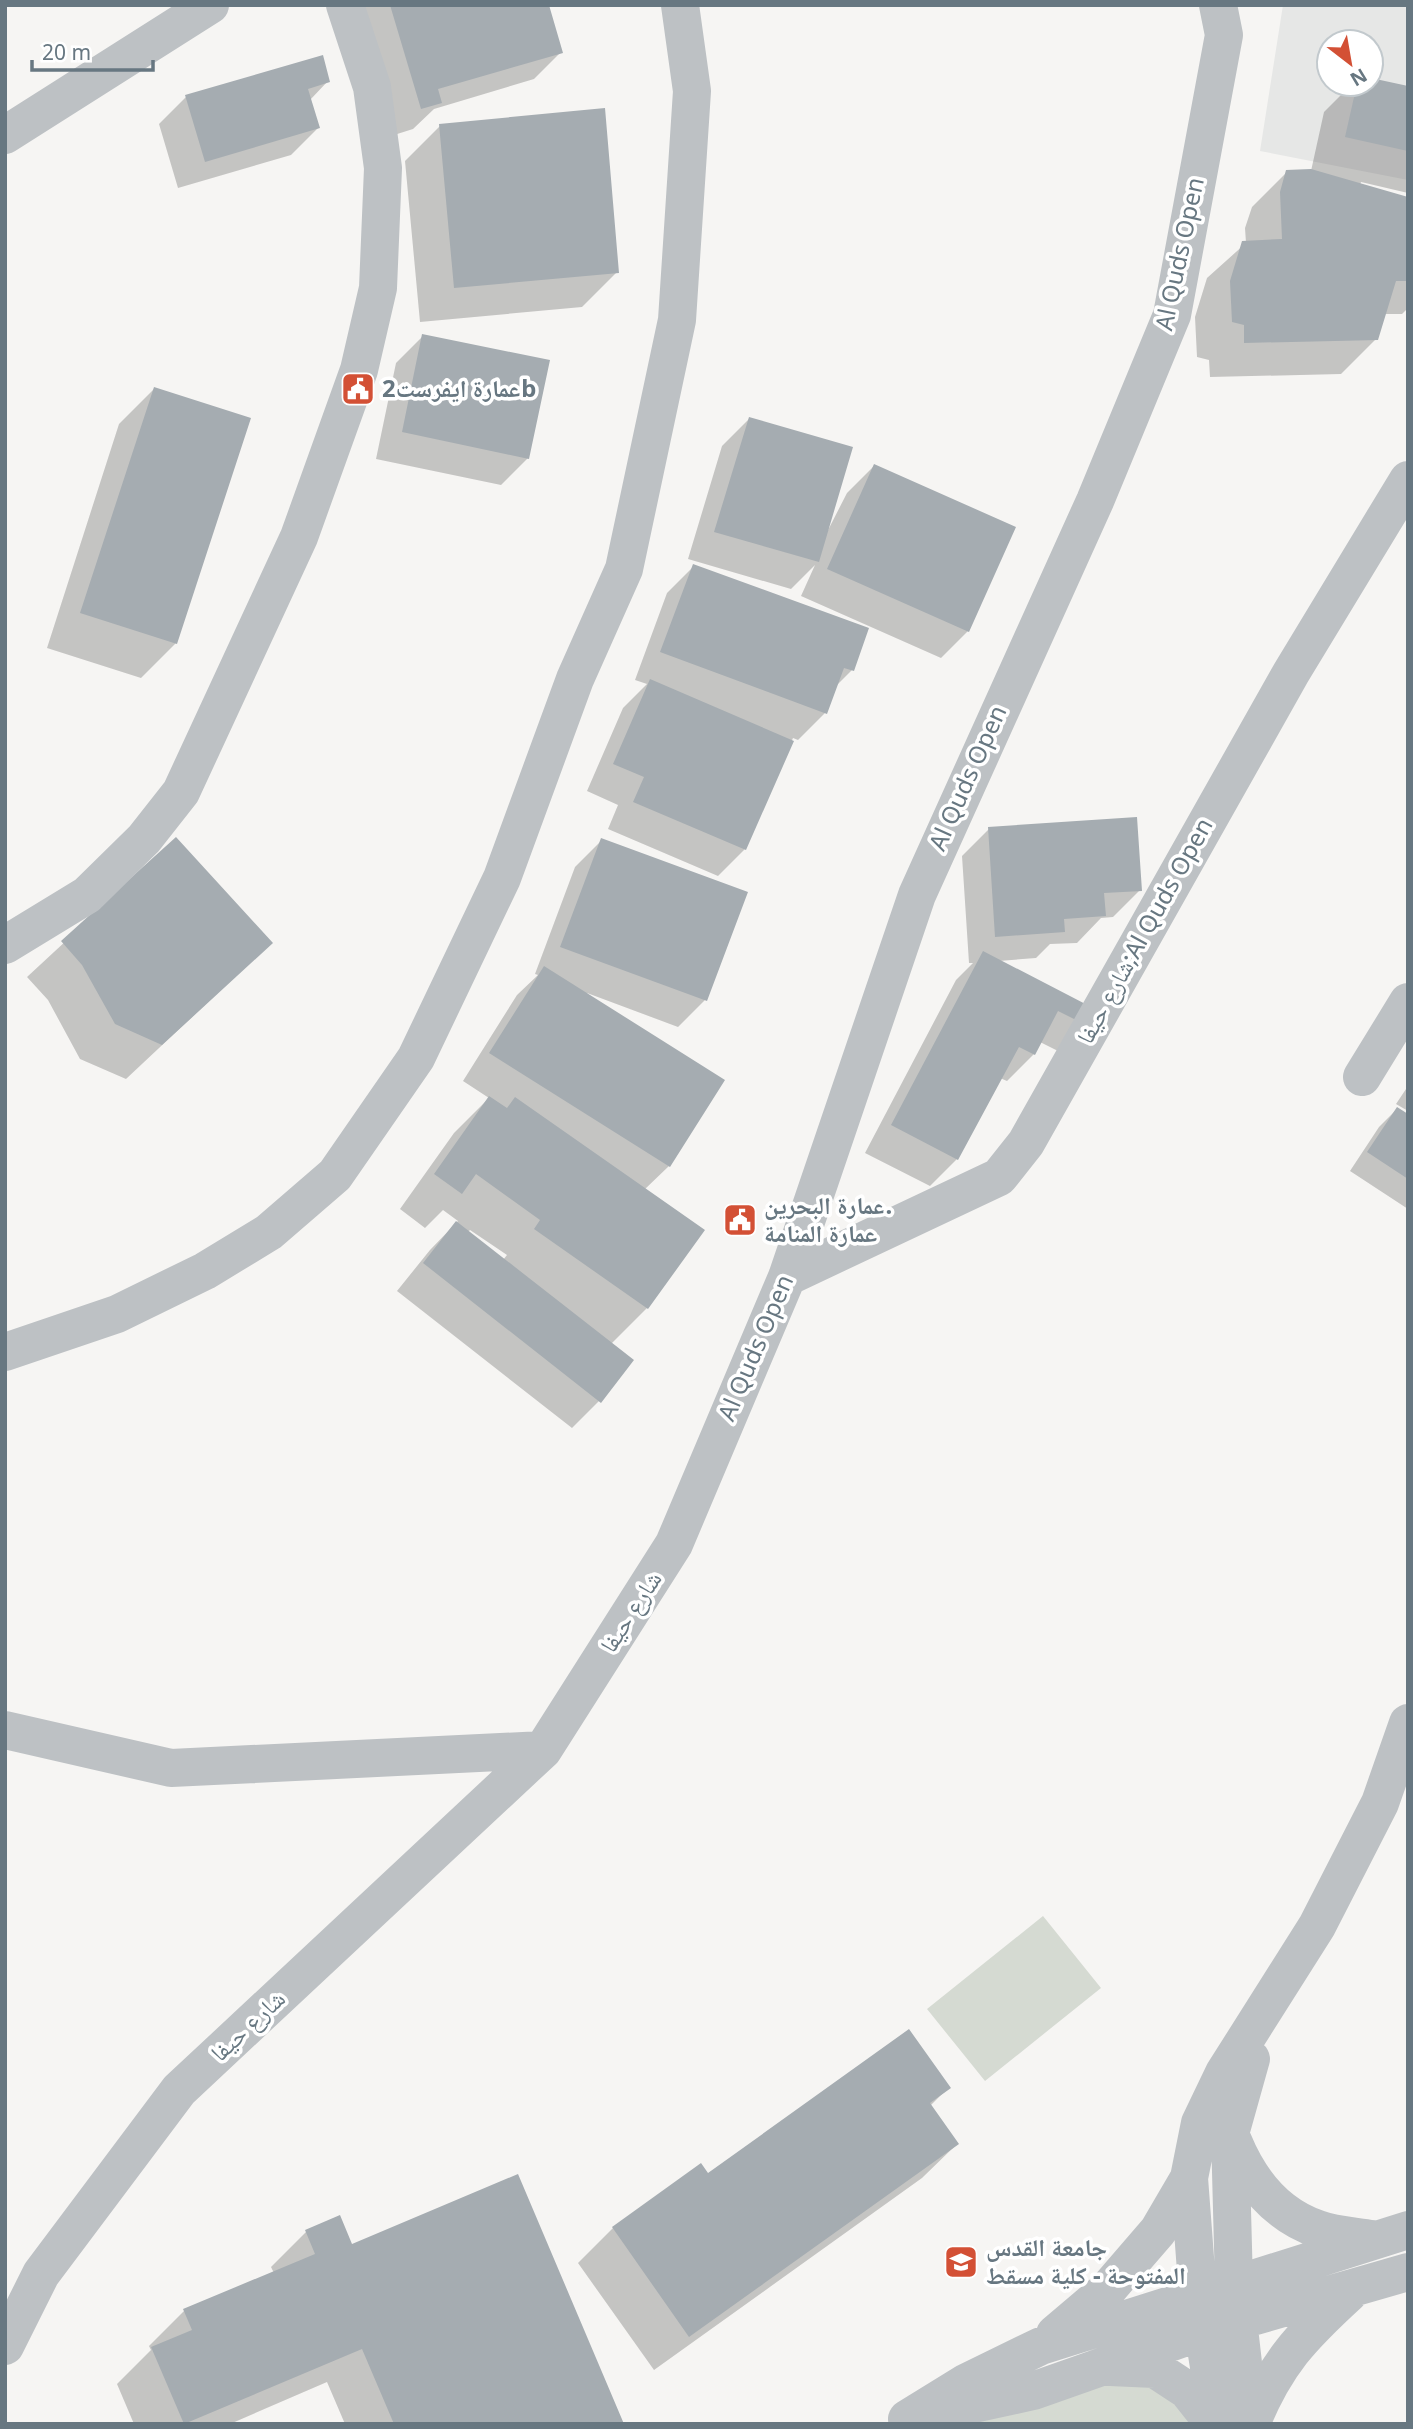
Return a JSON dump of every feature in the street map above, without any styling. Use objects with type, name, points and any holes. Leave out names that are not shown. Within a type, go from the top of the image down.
[{"type":"street","points":[[5,945],[87,895],[144,839],[181,792],[303,524],[359,370],[377,288],[383,168],[372,88],[345,5]]},
{"type":"street","points":[[5,1352],[117,1314],[205,1271],[269,1233],[335,1175],[416,1058],[502,878],[575,679],[624,569],[677,320],[692,91],[681,5]]},
{"type":"street","name":"Al Quds Open","points":[[674,1544],[787,1277],[917,895],[1095,501],[1172,315],[1224,35],[1218,5]]},
{"type":"street","points":[[5,135],[191,9]]},
{"type":"street","name":"شارع حيفا;Al Quds Open","points":[[787,1277],[999,1178],[1026,1143],[1291,673],[1408,480]]},
{"type":"street","points":[[1362,1077],[1408,1002]]},
{"type":"street","name":"شارع حيفا","points":[[5,2346],[41,2274],[179,2090],[543,1750],[674,1544]]},
{"type":"street","points":[[1041,2346],[1108,2289],[1158,2231],[1189,2178],[1200,2123],[1224,2073],[1317,1926],[1380,1802],[1408,1723]]},
{"type":"street","points":[[5,1730],[171,1768],[543,1750]]},
{"type":"street","points":[[1216,2424],[1218,2309],[1230,2134],[1252,2056],[1277,1989]]},
{"type":"street","points":[[1230,2134],[1243,2166],[1259,2188],[1282,2210],[1318,2229],[1392,2235]]},
{"type":"street","points":[[1189,2178],[1218,2309],[1250,2424]]},
{"type":"street","points":[[900,2421],[1033,2391],[1101,2367],[1218,2309],[1392,2235]]},
{"type":"street","points":[[900,2421],[967,2382],[1041,2346],[1218,2309],[1354,2288],[1408,2272]]},
{"type":"street","points":[[1250,2424],[1266,2386],[1290,2350],[1354,2288]]},
{"type":"street","points":[[1101,2367],[1154,2369],[1187,2390],[1216,2424]]},
{"type":"shaded area","points":[[1283,5],[1408,5],[1408,180],[1260,151]]},
{"type":"shaded area","points":[[1043,1916],[1101,1988],[985,2081],[927,2009]]},
{"type":"shaded area","points":[[1101,2367],[1205,2409],[1214,2424],[894,2424]]},
{"type":"building","points":[[390,5],[549,5],[563,53],[438,89],[442,103],[421,109]]},
{"type":"building","points":[[323,55],[330,82],[308,89],[320,128],[205,162],[185,95]]},
{"type":"building","points":[[1385,81],[1408,86],[1408,151],[1345,137],[1354,98],[1385,98]]},
{"type":"building","points":[[605,108],[619,273],[454,288],[439,124]]},
{"type":"building","points":[[1311,169],[1408,197],[1408,281],[1396,281],[1378,340],[1244,343],[1244,325],[1232,322],[1230,281],[1242,241],[1282,239],[1280,192],[1286,170]]},
{"type":"building","points":[[422,334],[550,360],[529,459],[402,432]]},
{"type":"building","points":[[154,387],[251,418],[177,644],[80,613]]},
{"type":"building","points":[[749,417],[853,447],[819,562],[714,532]]},
{"type":"building","points":[[874,464],[1016,527],[969,632],[827,569]]},
{"type":"building","points":[[693,564],[869,628],[854,671],[844,668],[827,714],[660,652]]},
{"type":"building","points":[[650,679],[794,741],[746,850],[633,802],[644,777],[613,764]]},
{"type":"building","points":[[1137,817],[1142,891],[1104,893],[1106,916],[1064,919],[1065,932],[995,937],[988,827]]},
{"type":"building","points":[[176,837],[273,943],[162,1045],[115,1024],[82,965],[61,941]]},
{"type":"building","points":[[601,838],[748,892],[707,1001],[560,947]]},
{"type":"building","points":[[983,951],[1095,1009],[1086,1025],[1058,1011],[1035,1055],[1019,1047],[958,1160],[891,1125]]},
{"type":"building","points":[[544,966],[725,1080],[670,1167],[489,1053]]},
{"type":"building","points":[[489,1096],[507,1108],[515,1097],[705,1230],[648,1309],[534,1229],[540,1220],[476,1174],[462,1194],[434,1174]]},
{"type":"building","points":[[1397,1107],[1408,1114],[1408,1179],[1367,1152]]},
{"type":"building","points":[[456,1221],[634,1360],[601,1403],[423,1263]]},
{"type":"building","points":[[909,2029],[951,2088],[930,2103],[959,2144],[689,2337],[612,2227],[701,2163],[708,2173]]},
{"type":"building","points":[[518,2174],[624,2424],[394,2424],[362,2349],[184,2424],[151,2347],[192,2330],[183,2309],[315,2254],[305,2230],[340,2215],[352,2244]]},
{"type":"place","name":"عمارة ايفرست2b","points":[[358,389]]},
{"type":"place","name":"عمارة البحرين. عمارة المنامة","points":[[740,1220]]},
{"type":"place","name":"جامعة القدس المفتوحة - كلية مسقط","points":[[961,2262]]}]
